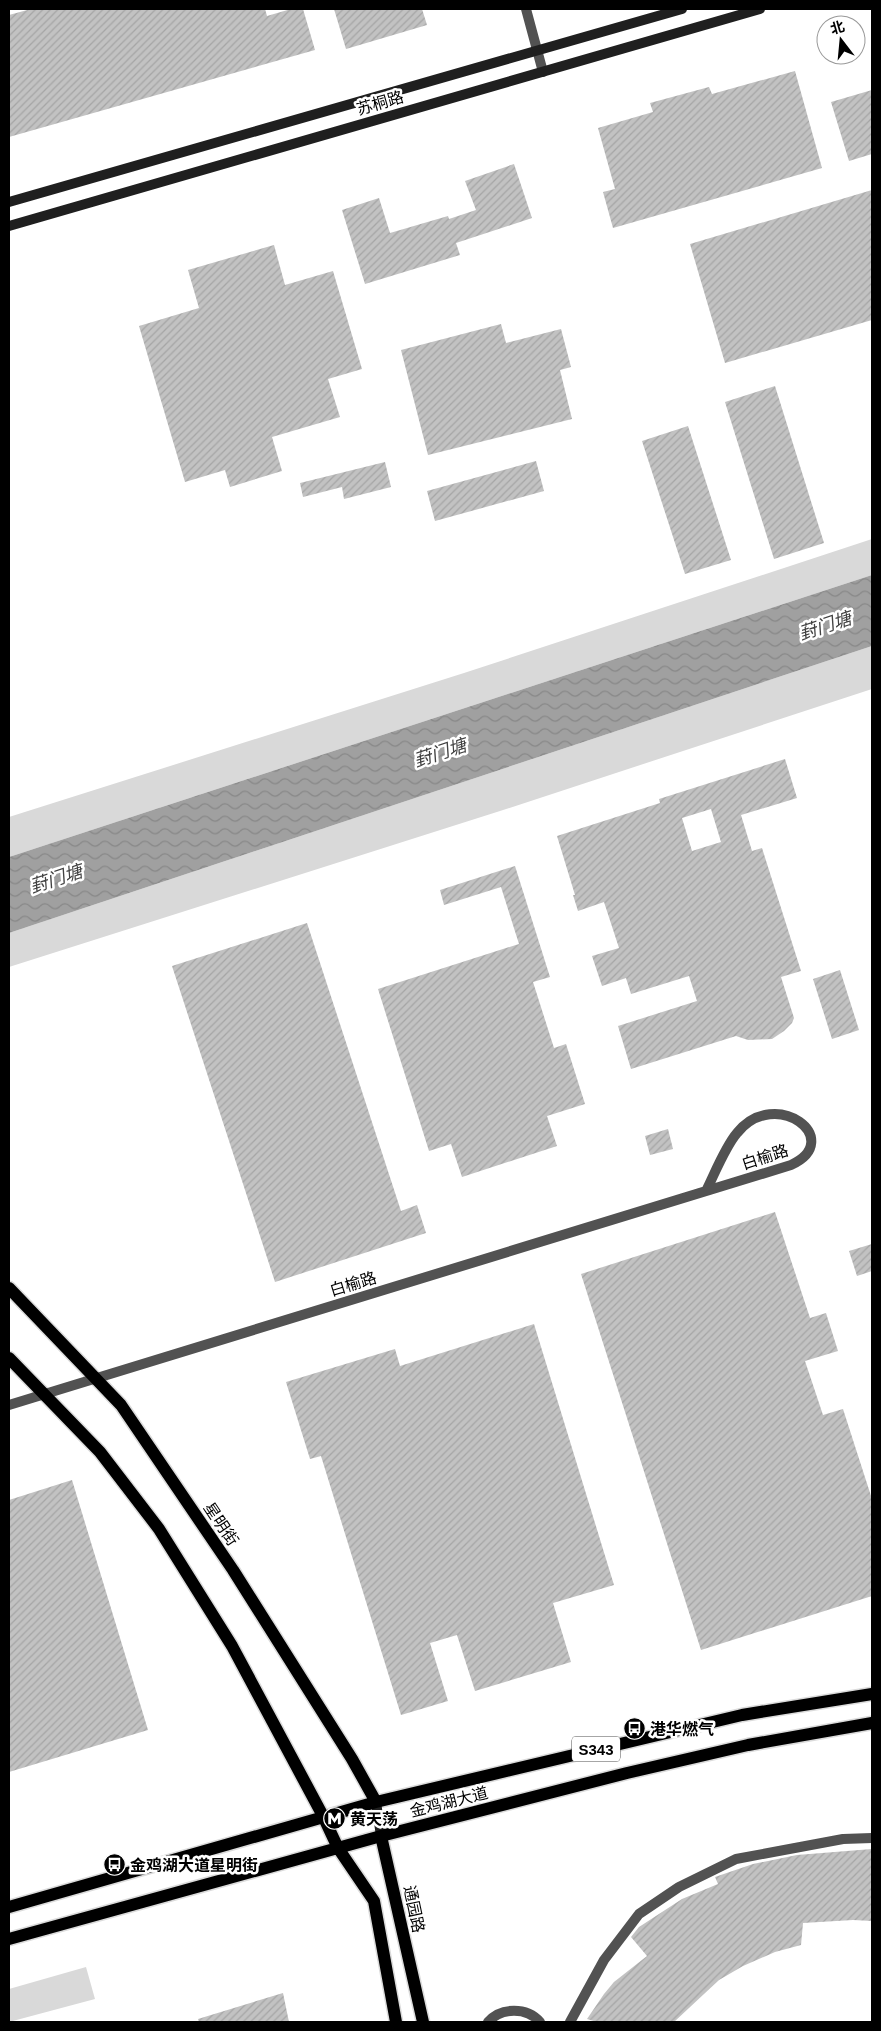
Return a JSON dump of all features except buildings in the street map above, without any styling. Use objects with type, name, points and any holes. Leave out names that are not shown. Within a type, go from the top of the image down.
[{"type":"main road","name":"苏桐路","points":[[9,202],[682,9]]},
{"type":"main road","name":"苏桐路","points":[[9,226],[760,9]]},
{"type":"main road","name":"星明街","points":[[9,1288],[121,1405],[233,1570],[352,1759],[376,1802]]},
{"type":"main road","points":[[9,1358],[100,1452],[159,1530],[232,1646],[323,1816],[338,1848],[374,1901],[396,2022]]},
{"type":"main road","name":"金鸡湖大道","points":[[9,1907],[376,1802],[742,1715],[872,1694]]},
{"type":"main road","name":"金鸡湖大道","points":[[9,1939],[381,1836],[646,1768],[748,1745],[872,1723]]},
{"type":"main road","name":"通园路","points":[[376,1802],[381,1836],[422,2022]]},
{"type":"street","points":[[526,9],[543,72]]},
{"type":"street","name":"白榆路","points":[[9,1405],[706,1191],[801,1161],[810,1148],[809,1132],[798,1120],[782,1113],[752,1120],[736,1134],[706,1191]]},
{"type":"street","points":[[570,2022],[604,1960],[638,1914],[679,1887],[736,1859],[843,1839],[872,1838]]},
{"type":"street","points":[[488,2022],[502,2013],[514,2010],[526,2012],[540,2022]]},
{"type":"shaded area","points":[[872,539],[872,575],[9,857],[9,817],[464,673]]},
{"type":"shaded area","points":[[872,646],[872,689],[500,811],[9,967],[9,933]]},
{"type":"shaded area","points":[[86,1967],[95,1999],[9,2022],[9,1989]]},
{"type":"water","name":"葑门塘","points":[[872,575],[872,646],[9,933],[9,857]]},
{"type":"place","name":"港华燃气","points":[[634,1729]]},
{"type":"place","name":"黄天荡","points":[[334,1819]]},
{"type":"place","name":"金鸡湖大道星明街","points":[[114,1865]]}]
